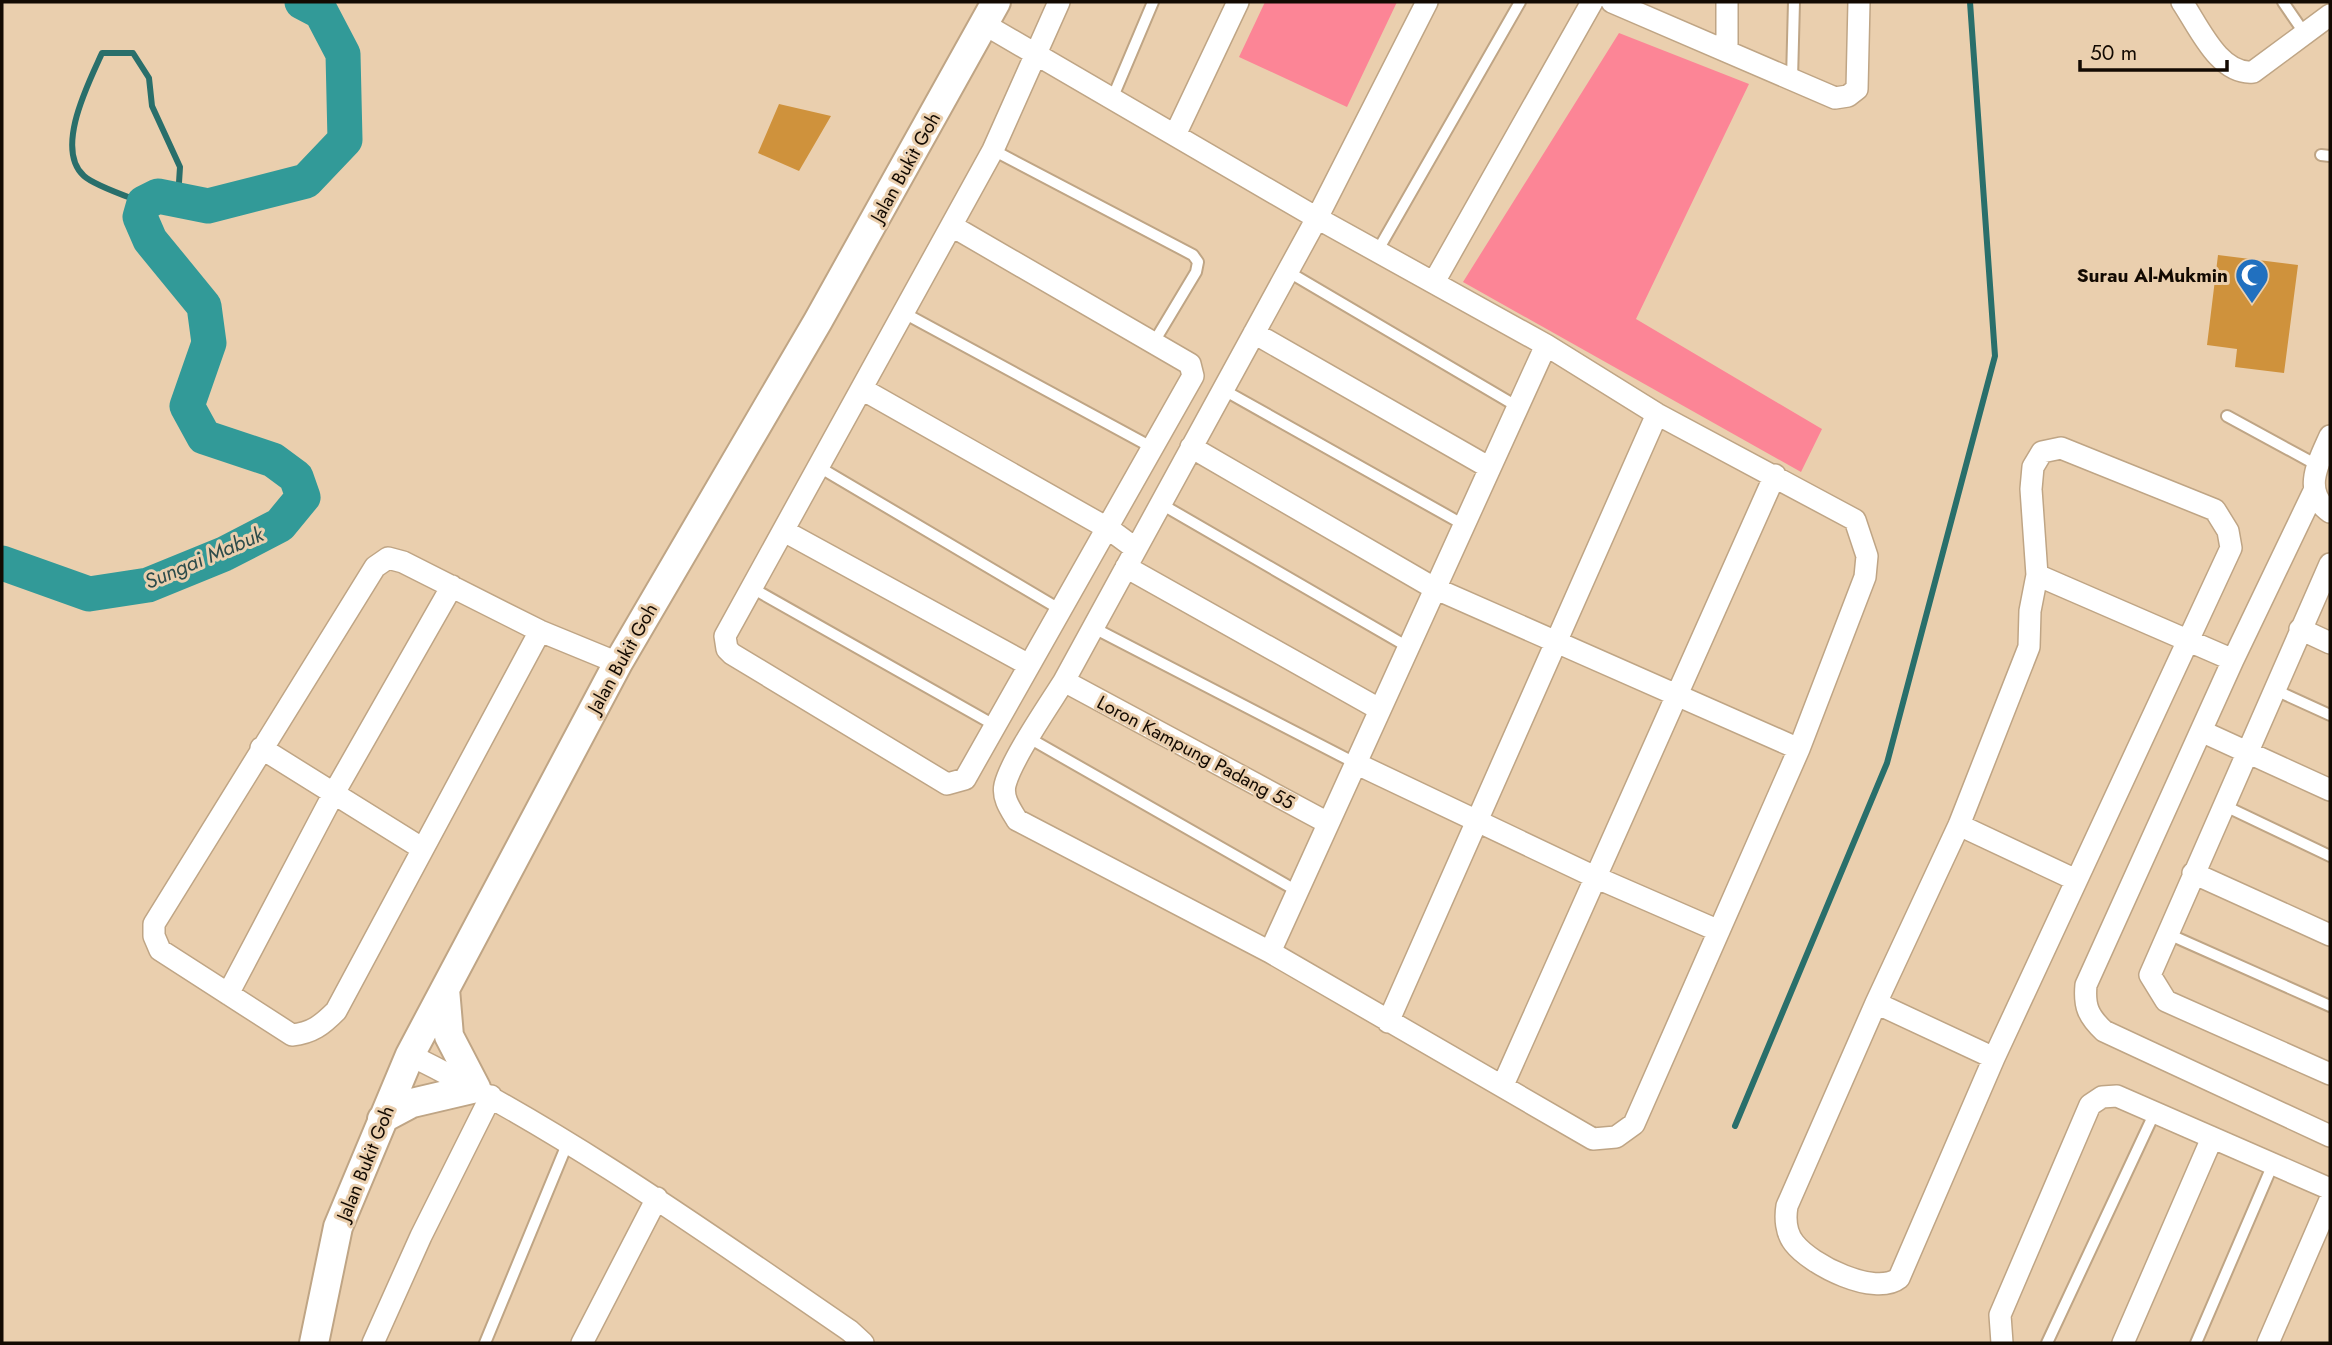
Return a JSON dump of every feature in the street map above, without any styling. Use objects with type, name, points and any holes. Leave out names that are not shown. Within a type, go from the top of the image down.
[{"type":"main road","name":"Jalan Bukit Goh","points":[[314,1343],[338,1227],[410,1055],[618,663],[818,321],[990,13]]},
{"type":"main road","points":[[382,1119],[412,1103],[483,1092],[449,1036],[445,989]]},
{"type":"street","points":[[952,226],[1190,364],[1193,376],[1109,529],[965,779],[947,784],[732,654],[727,649],[725,636],[993,150],[1059,2]]},
{"type":"street","points":[[1174,135],[1238,2]]},
{"type":"street","points":[[990,13],[1035,54],[1317,218],[1546,345],[1657,414],[1855,520],[1867,556],[1865,577],[1799,749],[1634,1124],[1616,1137],[1593,1139],[1269,952],[1017,820],[1006,803],[1004,786],[1029,738],[1064,681],[1317,218],[1427,2]]},
{"type":"street","points":[[1434,282],[1592,2]]},
{"type":"street","points":[[1612,2],[1835,98],[1854,93],[1857,89],[1859,2]]},
{"type":"street","points":[[1727,2],[1727,51]]},
{"type":"street","points":[[2182,2],[2222,59],[2234,71],[2253,72],[2330,15]]},
{"type":"street","points":[[1254,333],[1490,468]]},
{"type":"street","points":[[1269,952],[1546,345]]},
{"type":"street","points":[[862,389],[1109,529],[1131,558],[1379,709]]},
{"type":"street","points":[[1388,1022],[1657,414]]},
{"type":"street","points":[[2330,436],[2317,465],[2314,491],[2233,660],[2086,985],[2086,1009],[2104,1031],[2330,1136]]},
{"type":"street","points":[[1191,447],[1434,588],[1799,749]]},
{"type":"street","points":[[2061,448],[2216,510],[2223,521],[2231,548],[2188,641],[1994,1058],[1899,1278],[1892,1283],[1875,1285],[1846,1276],[1818,1262],[1794,1244],[1785,1217],[1787,1206],[1876,1003],[1959,825],[2029,647],[2030,611],[2037,575],[2031,489],[2033,467],[2042,452],[2061,448]]},
{"type":"street","points":[[1503,1085],[1775,475]]},
{"type":"street","points":[[2314,491],[2321,505],[2330,512]]},
{"type":"street","points":[[784,531],[1029,665]]},
{"type":"street","points":[[541,632],[336,1011],[321,1025],[309,1033],[292,1035],[160,950],[154,936],[154,924],[375,567],[388,558],[403,562],[541,632],[618,663]]},
{"type":"street","points":[[2330,564],[2166,933],[2150,975],[2166,1001],[2330,1074]]},
{"type":"street","points":[[2037,575],[2233,660]]},
{"type":"street","points":[[228,994],[334,793],[452,586]]},
{"type":"street","points":[[2300,629],[2330,643]]},
{"type":"street","name":"Loron Kampung Padang 55","points":[[1064,681],[1328,823]]},
{"type":"street","points":[[2201,731],[2330,790]]},
{"type":"street","points":[[261,748],[424,849]]},
{"type":"street","points":[[1355,764],[1475,822],[1719,931]]},
{"type":"street","points":[[1959,825],[2076,880]]},
{"type":"street","points":[[2193,873],[2330,935]]},
{"type":"street","points":[[1876,1003],[1994,1058]]},
{"type":"street","points":[[410,1055],[483,1092],[657,1198],[852,1339]]},
{"type":"street","points":[[373,1343],[483,1092]]},
{"type":"street","points":[[2002,1343],[2000,1315],[2090,1105],[2102,1097],[2118,1096],[2330,1189]]},
{"type":"street","points":[[2123,1343],[2212,1138]]},
{"type":"street","points":[[591,1339],[657,1198]]},
{"type":"street","points":[[2267,1343],[2330,1200]]},
{"type":"lane","points":[[1112,99],[1153,2]]},
{"type":"lane","points":[[1378,250],[1520,2]]},
{"type":"lane","points":[[1792,79],[1794,2]]},
{"type":"lane","points":[[2283,2],[2305,34]]},
{"type":"lane","points":[[993,150],[1193,256],[1198,262],[1196,272],[1154,342]]},
{"type":"lane","points":[[1287,271],[1518,407]]},
{"type":"lane","points":[[904,313],[1153,448]]},
{"type":"lane","points":[[1222,389],[1464,525]]},
{"type":"lane","points":[[2227,416],[2317,465]]},
{"type":"lane","points":[[819,467],[1061,610]]},
{"type":"lane","points":[[1161,503],[1408,647]]},
{"type":"lane","points":[[752,588],[996,726]]},
{"type":"lane","points":[[1092,627],[1355,764]]},
{"type":"lane","points":[[2273,689],[2330,715]]},
{"type":"lane","points":[[1029,738],[1297,891]]},
{"type":"lane","points":[[2223,805],[2330,856]]},
{"type":"lane","points":[[2166,933],[2330,1006]]},
{"type":"lane","points":[[2047,1343],[2155,1112]]},
{"type":"lane","points":[[485,1343],[568,1142]]},
{"type":"lane","points":[[2196,1343],[2273,1164]]},
{"type":"shaded area","points":[[1265,2],[1397,2],[1347,107],[1239,57]]},
{"type":"shaded area","points":[[1619,33],[1749,84],[1636,319],[1822,429],[1801,472],[1463,282]]},
{"type":"building","points":[[779,104],[831,116],[799,171],[758,153]]},
{"type":"building","name":"Surau Al-Mukmin","points":[[2218,255],[2298,265],[2284,373],[2235,367],[2237,349],[2207,345]]},
{"type":"waterway","name":"Sungai Mabuk","points":[[2,563],[89,594],[148,585],[224,554],[280,525],[303,497],[296,477],[273,460],[204,437],[187,406],[209,343],[204,306],[150,240],[140,217],[144,203],[158,196],[208,206],[306,181],[345,140],[343,54],[321,12],[302,2]]},
{"type":"waterway","points":[[1735,1126],[1887,763],[1995,356],[1970,2]]},
{"type":"waterway","points":[[144,203],[89,180],[76,164],[72,149],[77,115],[102,53],[133,53],[149,78],[152,106],[180,167],[178,198]]},
{"type":"place","name":"Surau Al-Mukmin","points":[[2252,305]]}]
